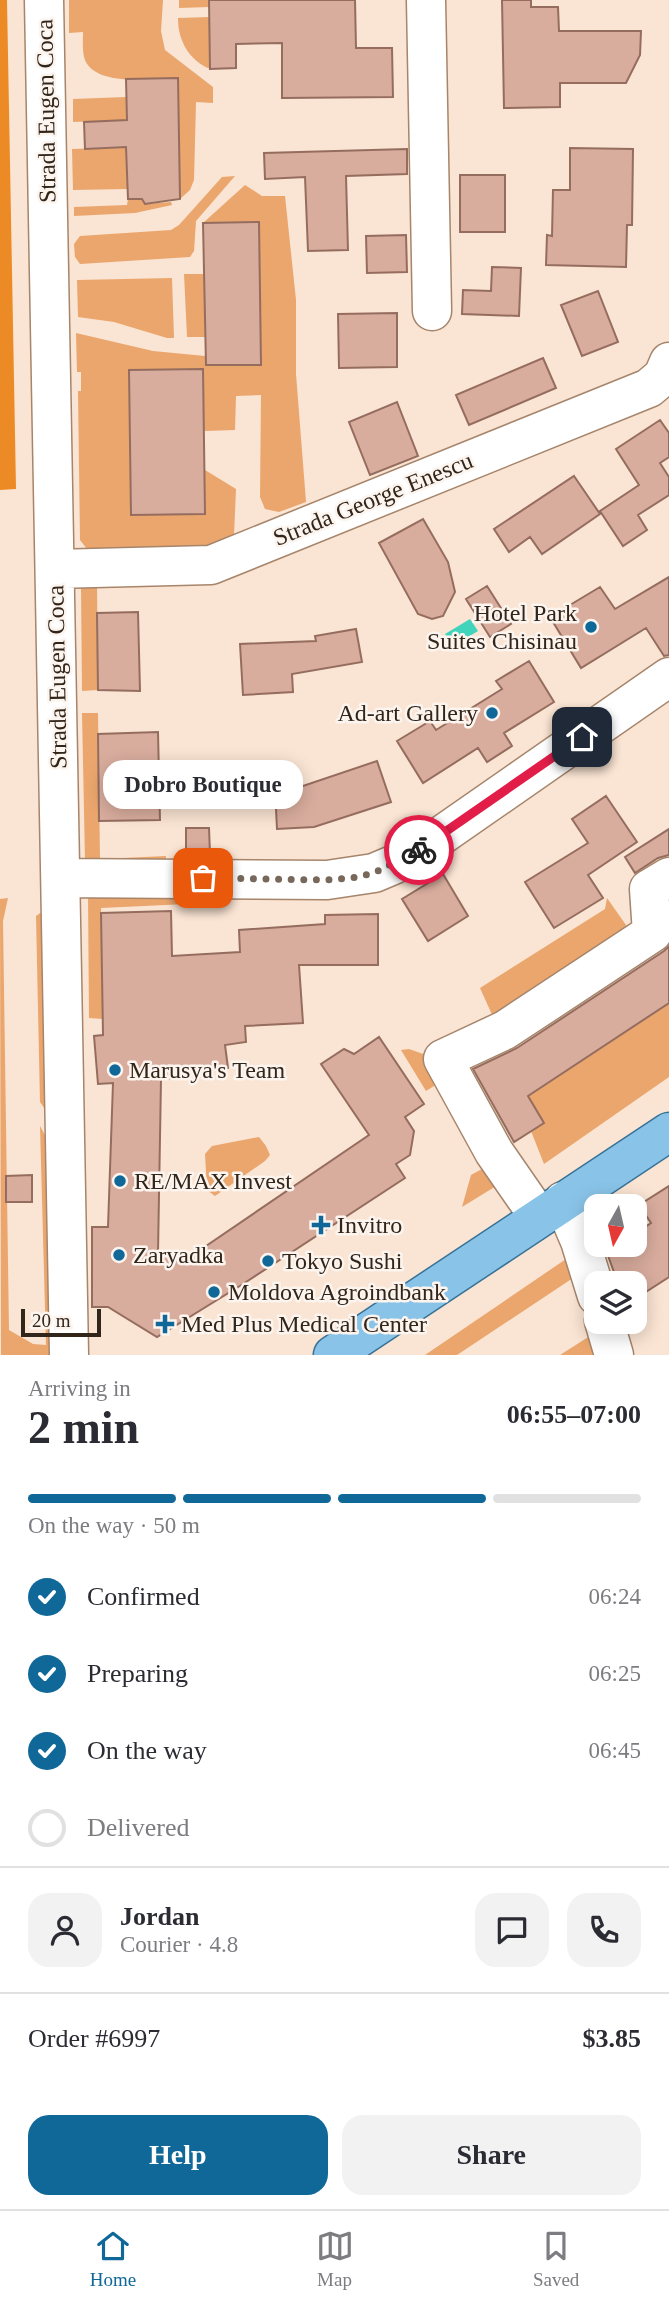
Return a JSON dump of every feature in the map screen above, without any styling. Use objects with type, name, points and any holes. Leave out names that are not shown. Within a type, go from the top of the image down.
[{"type":"main road","points":[[333,1355],[669,1132]]},
{"type":"street","name":"Strada Eugen Coca","points":[[44,0],[69,1355]]},
{"type":"street","points":[[426,0],[432,311]]},
{"type":"street","name":"Strada George Enescu","points":[[55,569],[211,565],[649,388],[663,376],[669,362]]},
{"type":"street","points":[[61,878],[327,880],[374,873],[429,844],[669,677]]},
{"type":"street","points":[[589,1271],[580,1241],[494,1152],[443,1059],[505,1030],[652,933],[649,889],[669,877]]},
{"type":"street","points":[[608,1334],[614,1355]]},
{"type":"shaded area","points":[[0,0],[7,0],[16,489],[0,490]]},
{"type":"shaded area","points":[[69,0],[163,0],[161,31],[165,50],[213,87],[213,103],[196,102],[194,180],[190,190],[180,199],[178,78],[113,78],[91,69],[84,57],[83,32],[69,33]]},
{"type":"shaded area","points":[[179,0],[209,0],[209,7],[179,8]]},
{"type":"shaded area","points":[[209,17],[210,69],[186,49],[178,18]]},
{"type":"shaded area","points":[[126,97],[127,120],[73,122],[73,99]]},
{"type":"shaded area","points":[[127,147],[128,189],[73,190],[72,149]]},
{"type":"shaded area","points":[[235,176],[196,221],[194,251],[190,257],[80,264],[75,257],[74,244],[80,236],[171,230],[179,225],[222,177]]},
{"type":"shaded area","points":[[245,185],[262,196],[285,196],[296,300],[296,374],[306,502],[279,512],[265,509],[260,497],[261,395],[236,396],[235,430],[204,431],[203,369],[129,370],[131,515],[205,514],[205,470],[236,489],[234,535],[217,548],[87,549],[80,540],[78,391],[81,391],[81,372],[77,372],[76,333],[153,351],[205,356],[206,365],[261,365],[259,222],[203,223]]},
{"type":"shaded area","points":[[128,199],[142,199],[145,204],[171,202],[172,205],[135,213],[74,216],[74,207],[127,205]]},
{"type":"shaded area","points":[[184,274],[204,274],[205,337],[187,337]]},
{"type":"shaded area","points":[[172,278],[174,338],[114,322],[78,317],[77,280]]},
{"type":"shaded area","points":[[97,583],[98,690],[82,691],[81,587]]},
{"type":"shaded area","points":[[82,713],[98,713],[100,859],[166,856],[166,864],[85,860]]},
{"type":"shaded area","points":[[186,891],[187,904],[101,908],[103,1019],[89,1018],[88,893]]},
{"type":"shaded area","points":[[8,898],[3,921],[9,1330],[33,1344],[46,1345],[40,1126],[48,1141],[51,1355],[1,1355],[0,899]]},
{"type":"shaded area","points":[[607,898],[633,935],[494,1019],[480,988],[605,909]]},
{"type":"shaded area","points":[[43,911],[47,1112],[40,1102],[36,916]]},
{"type":"shaded area","points":[[669,1003],[669,1077],[544,1164],[531,1131],[544,1123],[528,1096]]},
{"type":"shaded area","points":[[409,1049],[426,1055],[442,1081],[426,1091],[401,1050]]},
{"type":"shaded area","points":[[259,1137],[270,1155],[265,1161],[215,1196],[207,1190],[205,1154],[212,1146]]},
{"type":"shaded area","points":[[482,1169],[492,1171],[501,1183],[462,1207],[471,1175]]},
{"type":"shaded area","points":[[569,1257],[582,1272],[457,1355],[425,1355]]},
{"type":"shaded area","points":[[593,1334],[599,1355],[560,1355]]},
{"type":"water","points":[[470,619],[478,631],[453,646],[445,634]]},
{"type":"building","points":[[209,0],[355,0],[356,48],[392,48],[393,97],[282,98],[282,43],[236,44],[236,68],[210,69]]},
{"type":"building","points":[[502,0],[531,0],[531,7],[558,7],[559,31],[641,31],[640,55],[626,83],[560,83],[560,107],[504,108]]},
{"type":"building","points":[[178,78],[180,199],[145,204],[142,199],[128,199],[126,147],[85,149],[84,122],[127,120],[126,79]]},
{"type":"building","points":[[570,148],[633,149],[632,225],[627,225],[626,267],[546,265],[547,235],[552,236],[553,190],[570,190]]},
{"type":"building","points":[[407,149],[407,174],[346,176],[348,250],[308,251],[305,177],[265,179],[264,153]]},
{"type":"building","points":[[460,175],[505,175],[505,232],[460,232]]},
{"type":"building","points":[[259,222],[261,365],[206,365],[203,223]]},
{"type":"building","points":[[406,235],[407,272],[367,273],[366,236]]},
{"type":"building","points":[[492,267],[521,268],[519,316],[462,314],[463,290],[491,291]]},
{"type":"building","points":[[598,291],[618,342],[582,356],[561,305]]},
{"type":"building","points":[[397,313],[397,367],[339,368],[338,314]]},
{"type":"building","points":[[543,358],[556,388],[469,425],[456,395]]},
{"type":"building","points":[[203,369],[205,514],[131,515],[129,370]]},
{"type":"building","points":[[397,402],[418,456],[370,475],[349,422]]},
{"type":"building","points":[[660,420],[669,433],[669,457],[660,463],[669,477],[669,495],[638,515],[647,530],[623,546],[600,511],[639,485],[616,449]]},
{"type":"building","points":[[574,476],[600,514],[542,554],[530,537],[509,552],[494,529]]},
{"type":"building","points":[[423,519],[448,562],[455,592],[443,616],[432,619],[418,614],[379,543]]},
{"type":"building","name":"Hotel Park Suites Chisinau","points":[[669,577],[669,655],[664,656],[646,628],[581,668],[550,617],[600,587],[615,609]]},
{"type":"building","points":[[487,586],[511,624],[490,637],[466,599]]},
{"type":"building","points":[[138,612],[140,691],[98,690],[97,613]]},
{"type":"building","points":[[356,629],[362,662],[292,674],[293,692],[243,695],[240,644],[316,641],[315,636]]},
{"type":"building","points":[[529,661],[554,702],[504,733],[512,746],[487,762],[478,748],[423,783],[397,741],[430,721],[436,730],[502,689],[496,681]]},
{"type":"building","points":[[158,732],[160,820],[99,821],[98,734]]},
{"type":"building","points":[[377,761],[391,802],[314,827],[277,829],[275,789],[300,787]]},
{"type":"building","points":[[606,796],[637,842],[588,875],[603,898],[554,928],[525,882],[588,843],[572,819]]},
{"type":"building","points":[[186,828],[209,828],[210,854],[186,855]]},
{"type":"building","points":[[669,829],[669,855],[658,858],[635,873],[625,857]]},
{"type":"building","points":[[443,874],[468,916],[428,941],[402,899]]},
{"type":"building","points":[[171,911],[172,956],[240,952],[239,930],[325,924],[325,915],[378,914],[378,965],[299,965],[303,1023],[245,1026],[246,1042],[225,1045],[228,1068],[161,1079],[158,1253],[184,1261],[369,1135],[321,1064],[344,1049],[354,1054],[379,1037],[424,1104],[405,1117],[414,1131],[410,1155],[396,1164],[405,1178],[157,1337],[108,1307],[92,1307],[92,1227],[108,1227],[113,1083],[98,1084],[94,1036],[103,1035],[101,913]]},
{"type":"building","points":[[669,946],[669,1003],[528,1096],[544,1123],[514,1142],[473,1069],[517,1048]]},
{"type":"building","points":[[32,1175],[32,1202],[6,1202],[6,1176]]},
{"type":"building","points":[[669,1186],[669,1277],[647,1291],[647,1271],[614,1271],[608,1257],[648,1256],[648,1225],[651,1223],[648,1218],[648,1199]]},
{"type":"way so far","points":[[203,878],[352,878],[374,873],[419,850]]},
{"type":"place","name":"Hotel Park Suites Chisinau","points":[[591,627]]},
{"type":"place","name":"Ad-art Gallery","points":[[492,713]]},
{"type":"place","name":"Dobro Boutique","points":[[203,878]]},
{"type":"place","name":"Marusya's Team","points":[[115,1070]]},
{"type":"place","name":"RE/MAX Invest","points":[[120,1181]]},
{"type":"place","name":"Invitro","points":[[321,1225]]},
{"type":"place","name":"Zaryadka","points":[[119,1255]]},
{"type":"place","name":"Tokyo Sushi","points":[[268,1261]]},
{"type":"place","name":"Moldova Agroindbank","points":[[214,1292]]},
{"type":"place","name":"Med Plus Medical Center","points":[[165,1324]]},
{"type":"route","points":[[419,850],[582,737]]}]
